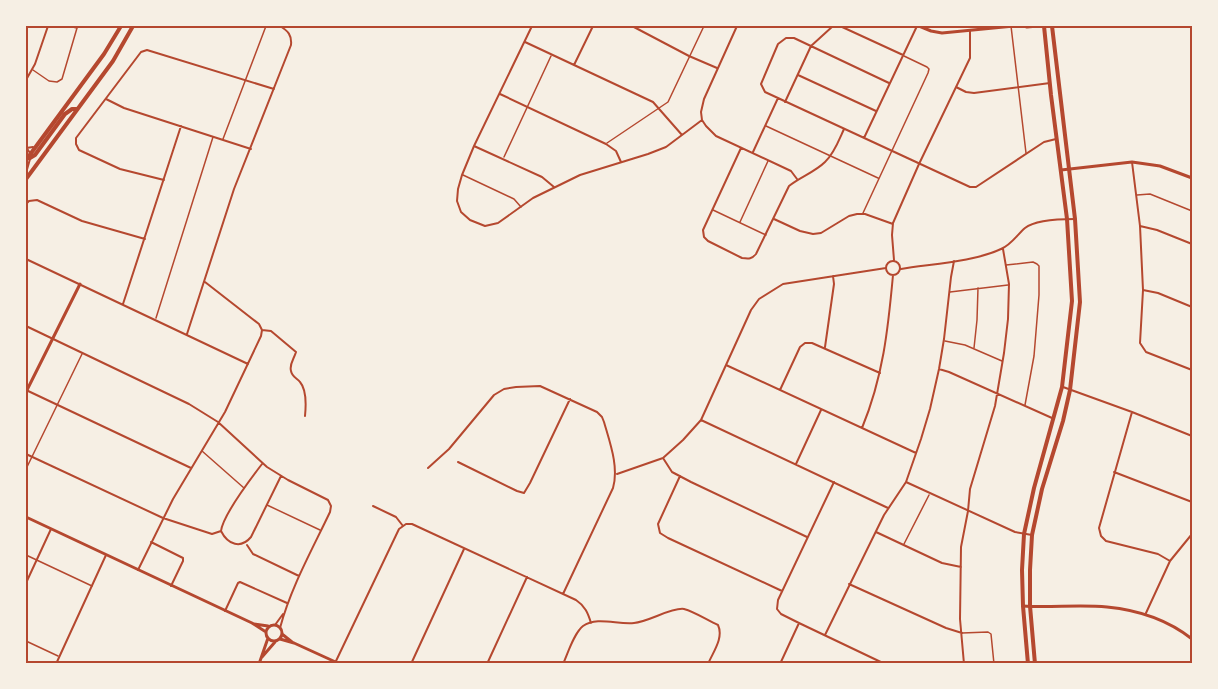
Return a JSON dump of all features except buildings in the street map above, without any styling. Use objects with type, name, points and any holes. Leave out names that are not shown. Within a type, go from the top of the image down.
[{"type":"main road","points":[[27,158],[104,54],[121,26]]},
{"type":"main road","points":[[26,179],[113,61],[133,26]]},
{"type":"main road","points":[[1028,663],[1023,606],[1024,534],[1034,488],[1062,387],[1072,301],[1067,219],[1044,26]]},
{"type":"main road","points":[[1035,663],[1030,606],[1032,535],[1042,489],[1070,390],[1080,302],[1075,219],[1052,26]]},
{"type":"main road","points":[[27,158],[35,155],[65,114],[72,109],[78,109]]},
{"type":"main road","points":[[1072,301],[1080,302]]},
{"type":"street","points":[[26,80],[48,26]]},
{"type":"street","points":[[187,334],[234,189],[292,41],[290,34],[280,26]]},
{"type":"street","points":[[532,26],[462,175],[457,201],[461,212],[470,220],[485,226],[498,223],[533,198],[580,175],[666,147],[702,120]]},
{"type":"street","points":[[574,65],[593,26]]},
{"type":"street","points":[[632,26],[717,68]]},
{"type":"street","points":[[737,26],[704,99],[702,120],[716,136],[790,171],[798,179]]},
{"type":"street","points":[[785,102],[811,46],[834,26]]},
{"type":"street","points":[[840,26],[903,55]]},
{"type":"street","points":[[864,138],[918,26],[942,33],[1012,26]]},
{"type":"street","points":[[1024,26],[1038,26]]},
{"type":"street","points":[[894,260],[893,224],[970,58],[970,30]]},
{"type":"street","points":[[889,83],[790,38],[778,44],[762,84],[765,92],[785,102],[970,187],[976,187],[1044,142],[1057,138]]},
{"type":"street","points":[[525,42],[653,102],[681,135]]},
{"type":"street","points":[[164,180],[120,170],[79,150],[76,144],[76,138],[141,52],[147,50],[274,89]]},
{"type":"street","points":[[798,75],[876,111]]},
{"type":"street","points":[[956,87],[974,93],[1050,83]]},
{"type":"street","points":[[500,94],[606,144],[616,151],[621,162]]},
{"type":"street","points":[[105,98],[124,108],[251,149]]},
{"type":"street","points":[[753,153],[778,98]]},
{"type":"street","points":[[123,304],[181,126]]},
{"type":"street","points":[[741,148],[703,230],[704,237],[708,241],[742,258],[752,258],[789,186],[831,156],[844,129]]},
{"type":"street","points":[[26,173],[28,150],[26,148],[36,146]]},
{"type":"street","points":[[474,146],[542,177],[554,188]]},
{"type":"street","points":[[1132,162],[1140,225],[1143,290],[1140,343],[1146,352],[1192,370]]},
{"type":"street","points":[[1062,170],[1132,162],[1160,166],[1192,178]]},
{"type":"street","points":[[26,204],[29,201],[38,200],[82,221],[145,239]]},
{"type":"street","points":[[774,218],[800,231],[813,234],[821,233],[857,213],[893,224]]},
{"type":"street","points":[[892,275],[898,273],[900,269],[968,259],[1003,249],[1032,223],[1075,219]]},
{"type":"street","points":[[1140,225],[1192,243]]},
{"type":"street","points":[[964,663],[961,547],[970,489],[995,406],[1003,362],[1009,285],[1003,249]]},
{"type":"street","points":[[26,259],[248,364]]},
{"type":"street","points":[[885,268],[888,262],[894,260]]},
{"type":"street","points":[[894,260],[898,262],[900,269]]},
{"type":"street","points":[[825,635],[888,508],[906,482],[921,440],[939,369],[954,261]]},
{"type":"street","points":[[885,268],[892,275]]},
{"type":"street","points":[[615,474],[663,458],[701,420],[751,310],[759,299],[783,284],[885,268]]},
{"type":"street","points":[[862,428],[880,373],[887,337],[892,275]]},
{"type":"street","points":[[825,348],[834,284],[833,276]]},
{"type":"street","points":[[138,570],[163,518],[225,412],[261,336],[262,330],[259,324],[205,282]]},
{"type":"street","points":[[80,284],[26,390],[191,468]]},
{"type":"street","points":[[1143,290],[1158,293],[1192,307]]},
{"type":"street","points":[[26,326],[189,404],[218,422],[263,464],[328,500],[331,506],[330,512],[299,576],[280,628]]},
{"type":"street","points":[[262,330],[270,331],[296,352],[291,372],[303,386],[306,403],[305,416]]},
{"type":"street","points":[[780,390],[800,347],[805,343],[825,348],[880,373]]},
{"type":"street","points":[[726,365],[916,453]]},
{"type":"street","points":[[939,369],[1054,419]]},
{"type":"street","points":[[428,468],[449,449],[494,395],[504,389],[540,386],[597,412],[604,422],[613,456],[615,474],[613,488],[563,594]]},
{"type":"street","points":[[1062,387],[1192,436]]},
{"type":"street","points":[[458,462],[524,493],[570,399]]},
{"type":"street","points":[[796,464],[821,410]]},
{"type":"street","points":[[1132,412],[1099,528],[1101,536],[1107,541],[1158,554],[1170,561]]},
{"type":"street","points":[[701,420],[888,508]]},
{"type":"street","points":[[26,454],[163,518],[212,534],[221,531]]},
{"type":"street","points":[[663,458],[672,472],[807,537]]},
{"type":"street","points":[[263,464],[244,488],[224,521],[221,531],[226,539],[235,544],[246,543],[281,476]]},
{"type":"street","points":[[1114,472],[1192,502]]},
{"type":"street","points":[[680,476],[658,524],[660,533],[782,591]]},
{"type":"street","points":[[834,482],[782,591],[777,609],[781,614],[885,663]]},
{"type":"street","points":[[906,482],[1015,532],[1032,535]]},
{"type":"street","points":[[374,506],[396,517],[402,526]]},
{"type":"street","points":[[26,517],[252,623],[266,632],[268,638],[259,663]]},
{"type":"street","points":[[336,661],[399,529],[406,524],[412,524],[582,603],[591,623]]},
{"type":"street","points":[[26,583],[51,529]]},
{"type":"street","points":[[876,532],[942,563],[961,567]]},
{"type":"street","points":[[1146,613],[1170,561],[1192,534]]},
{"type":"street","points":[[151,542],[183,558],[171,586]]},
{"type":"street","points":[[246,543],[253,554],[299,576]]},
{"type":"street","points":[[411,663],[465,548]]},
{"type":"street","points":[[56,663],[106,555]]},
{"type":"street","points":[[487,663],[526,577]]},
{"type":"street","points":[[225,611],[240,582],[288,604]]},
{"type":"street","points":[[849,584],[962,633]]},
{"type":"street","points":[[1023,606],[1106,606],[1146,613],[1192,639]]},
{"type":"street","points":[[563,663],[583,626],[603,621],[636,623],[677,609],[684,609],[718,625],[720,636],[708,663]]},
{"type":"street","points":[[252,623],[269,627],[276,625],[285,611]]},
{"type":"street","points":[[780,663],[799,623]]},
{"type":"street","points":[[276,625],[282,634],[294,643]]},
{"type":"street","points":[[266,632],[269,627]]},
{"type":"street","points":[[261,659],[282,634]]},
{"type":"street","points":[[268,638],[276,641]]},
{"type":"street","points":[[280,639],[340,663]]},
{"type":"lane","points":[[68,26],[77,28]]},
{"type":"lane","points":[[32,70],[49,81],[57,82],[62,79],[77,28],[80,26]]},
{"type":"lane","points":[[223,140],[266,26]]},
{"type":"lane","points":[[606,144],[668,102],[704,26]]},
{"type":"lane","points":[[1012,26],[1026,154]]},
{"type":"lane","points":[[503,158],[552,55]]},
{"type":"lane","points":[[862,214],[928,74],[927,67],[903,55]]},
{"type":"lane","points":[[766,126],[879,178]]},
{"type":"lane","points":[[155,319],[213,137]]},
{"type":"lane","points":[[740,222],[768,161]]},
{"type":"lane","points":[[462,175],[514,199],[521,207]]},
{"type":"lane","points":[[1136,195],[1150,194],[1192,211]]},
{"type":"lane","points":[[713,209],[766,234]]},
{"type":"lane","points":[[1006,266],[1033,262],[1039,266],[1035,356],[1025,406]]},
{"type":"lane","points":[[949,292],[1009,285]]},
{"type":"lane","points":[[974,349],[978,288]]},
{"type":"lane","points":[[944,341],[959,343],[1003,362]]},
{"type":"lane","points":[[26,469],[82,353]]},
{"type":"lane","points":[[202,451],[244,488]]},
{"type":"lane","points":[[904,545],[930,493]]},
{"type":"lane","points":[[267,505],[321,530]]},
{"type":"lane","points":[[26,555],[92,586]]},
{"type":"lane","points":[[962,633],[988,632],[991,634],[994,663]]},
{"type":"lane","points":[[26,640],[59,657]]}]
